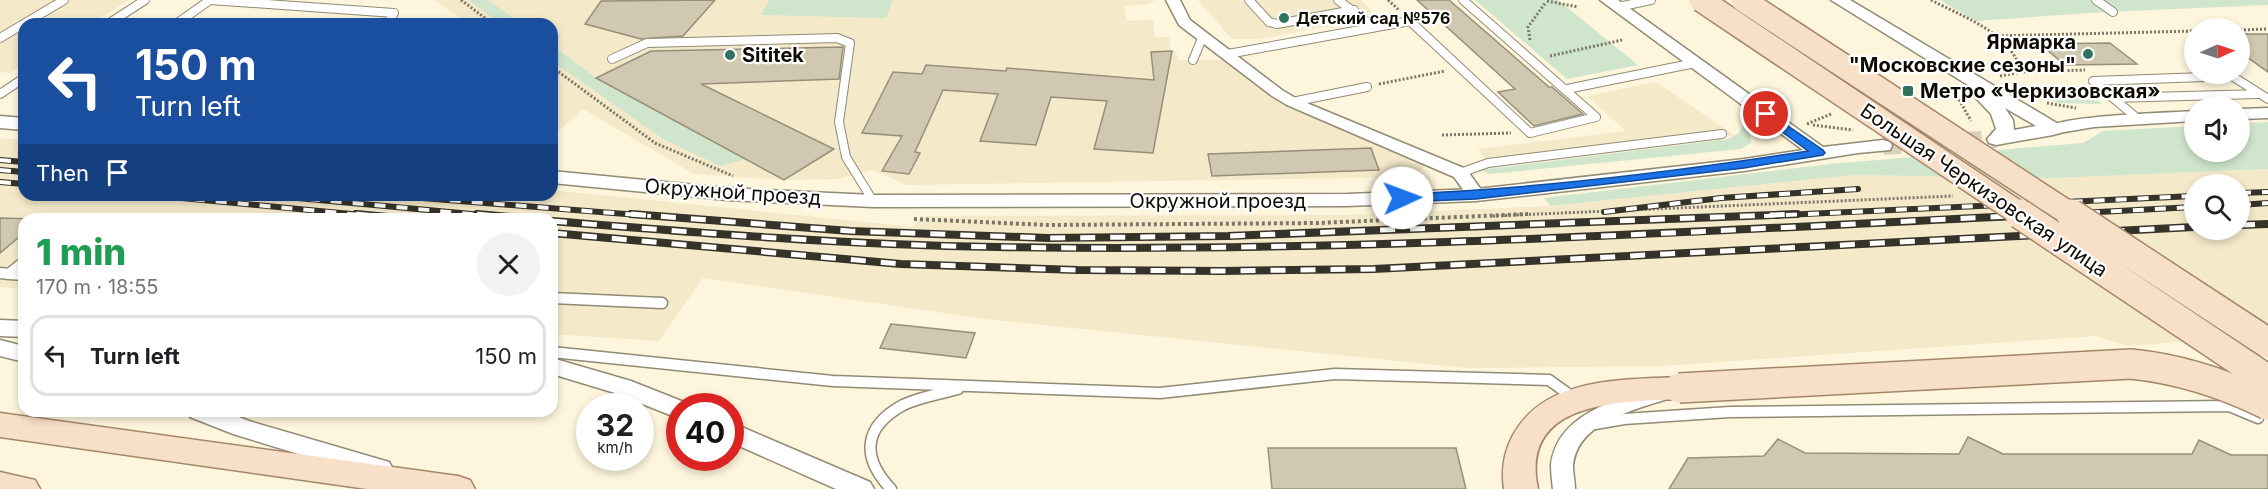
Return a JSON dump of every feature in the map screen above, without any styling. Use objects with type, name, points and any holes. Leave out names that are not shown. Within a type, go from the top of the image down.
[{"type":"main road","name":"Большая Черкизовская улица","points":[[1701,0],[2268,380]]},
{"type":"main road","name":"Большая Черкизовская улица","points":[[1743,0],[2268,343]]},
{"type":"main road","points":[[1521,489],[1520,465],[1523,447],[1531,432],[1543,418],[1558,407],[1579,413],[1597,394],[2131,364],[2192,374],[2239,391],[2263,411]]},
{"type":"main road","points":[[0,425],[459,489]]},
{"type":"main road","points":[[0,485],[23,489]]},
{"type":"street","points":[[1173,0],[1184,22],[1277,93],[1292,102],[1460,173],[1476,195]]},
{"type":"street","points":[[1839,0],[2053,129]]},
{"type":"street","points":[[1613,4],[1819,153]]},
{"type":"street","points":[[1916,46],[1969,83],[1999,111],[2005,123],[2005,131],[1996,139],[2094,122],[2184,117]]},
{"type":"street","points":[[2250,114],[2268,113]]},
{"type":"street","name":"Окружной проезд","points":[[558,178],[727,194],[873,201],[1294,201],[1476,195],[1744,165],[1883,146]]},
{"type":"street","points":[[0,328],[18,329]]},
{"type":"street","points":[[0,348],[18,352]]},
{"type":"street","points":[[558,368],[623,387],[666,404]]},
{"type":"street","points":[[1564,489],[1562,469],[1564,453],[1579,413]]},
{"type":"street","points":[[214,417],[332,456],[459,489]]},
{"type":"street","points":[[744,437],[861,489]]},
{"type":"lane","points":[[34,18],[64,0]]},
{"type":"lane","points":[[117,18],[145,0]]},
{"type":"lane","points":[[184,18],[210,0],[394,13],[391,18]]},
{"type":"lane","points":[[1249,0],[1269,22],[1277,24],[1354,10]]},
{"type":"lane","points":[[1338,0],[1374,27]]},
{"type":"lane","points":[[1228,54],[1410,21],[1530,133],[1596,117],[1567,89],[1463,0]]},
{"type":"lane","points":[[1613,4],[1651,0]]},
{"type":"lane","points":[[2096,0],[2113,12]]},
{"type":"lane","points":[[0,38],[18,27]]},
{"type":"lane","points":[[1193,60],[1203,36]]},
{"type":"lane","points":[[612,59],[647,43],[837,38],[850,43],[839,122],[846,157],[873,201]]},
{"type":"lane","points":[[1567,89],[1695,63]]},
{"type":"lane","points":[[2138,119],[2093,81],[2232,76],[2268,99]]},
{"type":"lane","points":[[0,94],[18,82]]},
{"type":"lane","points":[[1292,102],[1367,87]]},
{"type":"lane","points":[[2113,98],[2258,94]]},
{"type":"lane","points":[[1460,173],[1488,163],[1722,134]]},
{"type":"lane","points":[[4,274],[18,266]]},
{"type":"lane","points":[[558,298],[662,303]]},
{"type":"lane","points":[[558,353],[833,381],[1160,393],[1335,374],[1549,380],[1579,413],[1624,419],[1730,412],[2229,406],[2263,411]]},
{"type":"lane","points":[[2229,406],[2214,387],[2214,379],[2228,371],[2268,368]]},
{"type":"lane","points":[[891,489],[875,474],[869,457],[871,440],[881,423],[906,404],[967,387]]},
{"type":"path","points":[[461,0],[485,18]]},
{"type":"path","points":[[1931,0],[1994,36],[2015,53],[2021,63],[2021,72],[1997,77]]},
{"type":"path","points":[[1578,7],[1547,1],[1528,27],[1534,61],[1622,40]]},
{"type":"path","points":[[2250,30],[2268,29]]},
{"type":"path","points":[[1994,36],[2184,31]]},
{"type":"path","points":[[1367,87],[1461,68]]},
{"type":"path","points":[[558,71],[655,142],[735,177]]},
{"type":"path","points":[[1927,93],[1952,87],[1971,122]]},
{"type":"path","points":[[1831,114],[1806,124],[1854,130]]},
{"type":"path","points":[[1442,135],[1530,133]]},
{"type":"path","points":[[908,218],[952,223],[1059,225],[1308,224],[1960,196]]},
{"type":"shaded area","points":[[0,0],[129,0],[100,18],[18,18],[18,68],[10,73],[0,72]]},
{"type":"shaded area","points":[[435,0],[1155,0],[1149,4],[1124,6],[1127,21],[1153,20],[1155,37],[1169,37],[1171,51],[1176,51],[1178,60],[1226,60],[1266,94],[1426,165],[1416,177],[907,185],[873,170],[837,179],[784,180],[694,174],[583,109],[558,132],[558,18],[460,18]]},
{"type":"shaded area","name":"Детский сад №576","points":[[1198,0],[1361,0],[1373,12],[1352,16],[1356,21],[1259,39],[1232,39]]},
{"type":"shaded area","points":[[1656,82],[1734,135],[1491,167],[1478,149],[1626,131],[1587,96]]},
{"type":"shaded area","points":[[0,138],[18,140],[18,201],[558,201],[558,191],[913,227],[921,216],[1343,215],[1550,206],[1853,175],[2055,178],[2268,169],[2268,335],[2127,346],[2096,336],[1662,366],[1466,368],[985,319],[703,278],[659,341],[558,334],[558,213],[18,213],[18,288],[0,287]]},
{"type":"green space","points":[[468,0],[488,0],[514,18],[493,18]]},
{"type":"green space","points":[[769,0],[893,0],[886,18],[761,15]]},
{"type":"green space","points":[[1475,0],[1558,0],[1638,65],[1567,79]]},
{"type":"green space","points":[[1940,0],[2268,0],[2268,5],[2105,12],[1976,21]]},
{"type":"green space","points":[[558,50],[596,78],[746,159],[720,166],[663,139],[558,65]]},
{"type":"green space","points":[[2079,86],[2102,104],[2059,103],[2020,91]]},
{"type":"green space","points":[[2268,122],[2268,169],[2055,178],[1853,175],[1550,206],[1544,198],[1830,164],[2083,143],[2103,131],[2184,127],[2184,162],[2250,162],[2250,123]]},
{"type":"green space","points":[[1743,125],[1750,132],[1751,143],[1741,149],[1490,174],[1479,170],[1728,139],[1739,133]]},
{"type":"building","points":[[715,0],[683,36],[641,39],[585,24],[601,1]]},
{"type":"building","points":[[1417,0],[1449,0],[1583,114],[1534,126],[1498,92],[1515,89]]},
{"type":"building","points":[[2250,34],[2268,34],[2268,72],[2250,59]]},
{"type":"building","name":"Ярмарка \"Московские сезоны\"","points":[[2110,43],[2137,64],[2065,65],[2040,44]]},
{"type":"building","points":[[843,47],[839,79],[701,84],[834,149],[784,180],[596,78],[651,51]]},
{"type":"building","points":[[1172,51],[1153,153],[1094,149],[1107,101],[1051,97],[1036,145],[980,141],[998,94],[943,90],[915,152],[920,153],[909,174],[882,171],[902,136],[862,133],[893,72],[922,74],[926,65],[1006,71],[1007,68],[1154,80],[1151,52]]},
{"type":"building","points":[[1371,148],[1379,170],[1212,176],[1208,154]]},
{"type":"building","points":[[0,218],[18,218],[18,238],[0,253]]},
{"type":"building","points":[[891,324],[975,333],[966,358],[880,348]]},
{"type":"building","points":[[1968,437],[2003,454],[2192,454],[2199,440],[2231,455],[2268,455],[2268,489],[1669,489],[1688,458],[1764,456],[1778,439],[1805,453],[1959,454]]},
{"type":"building","points":[[1268,448],[1456,448],[1466,489],[1272,489]]},
{"type":"tunnel","points":[[1883,146],[1996,139]]},
{"type":"railway","points":[[0,160],[18,162]]},
{"type":"railway","points":[[0,170],[18,172]]},
{"type":"railway","points":[[0,182],[18,184]]},
{"type":"railway","points":[[1604,212],[1721,198],[1858,189]]},
{"type":"railway","points":[[2250,193],[2268,192]]},
{"type":"railway","points":[[1764,216],[2184,196]]},
{"type":"railway","points":[[213,201],[340,213]]},
{"type":"railway","points":[[330,201],[460,213]]},
{"type":"railway","points":[[460,201],[651,216]]},
{"type":"railway","points":[[2250,204],[2268,203]]},
{"type":"railway","points":[[2023,216],[2184,208]]},
{"type":"railway","points":[[631,214],[850,231],[1048,238],[1228,236],[1797,214]]},
{"type":"railway","points":[[558,221],[885,244],[1129,248],[1394,244],[2054,214]]},
{"type":"railway","points":[[2250,225],[2268,224]]},
{"type":"railway","points":[[558,234],[901,264],[1078,270],[1221,271],[1374,269],[2184,228]]},
{"type":"place","name":"Детский сад №576","points":[[1284,18]]},
{"type":"place","name":"Ярмарка \"Московские сезоны\"","points":[[2088,54]]},
{"type":"place","name":"Sititek","points":[[730,55]]},
{"type":"place","name":"Метро «Черкизовская»","points":[[1908,91]]},
{"type":"route","points":[[1402,198],[1476,195],[1744,165],[1819,153],[1766,114]]}]
